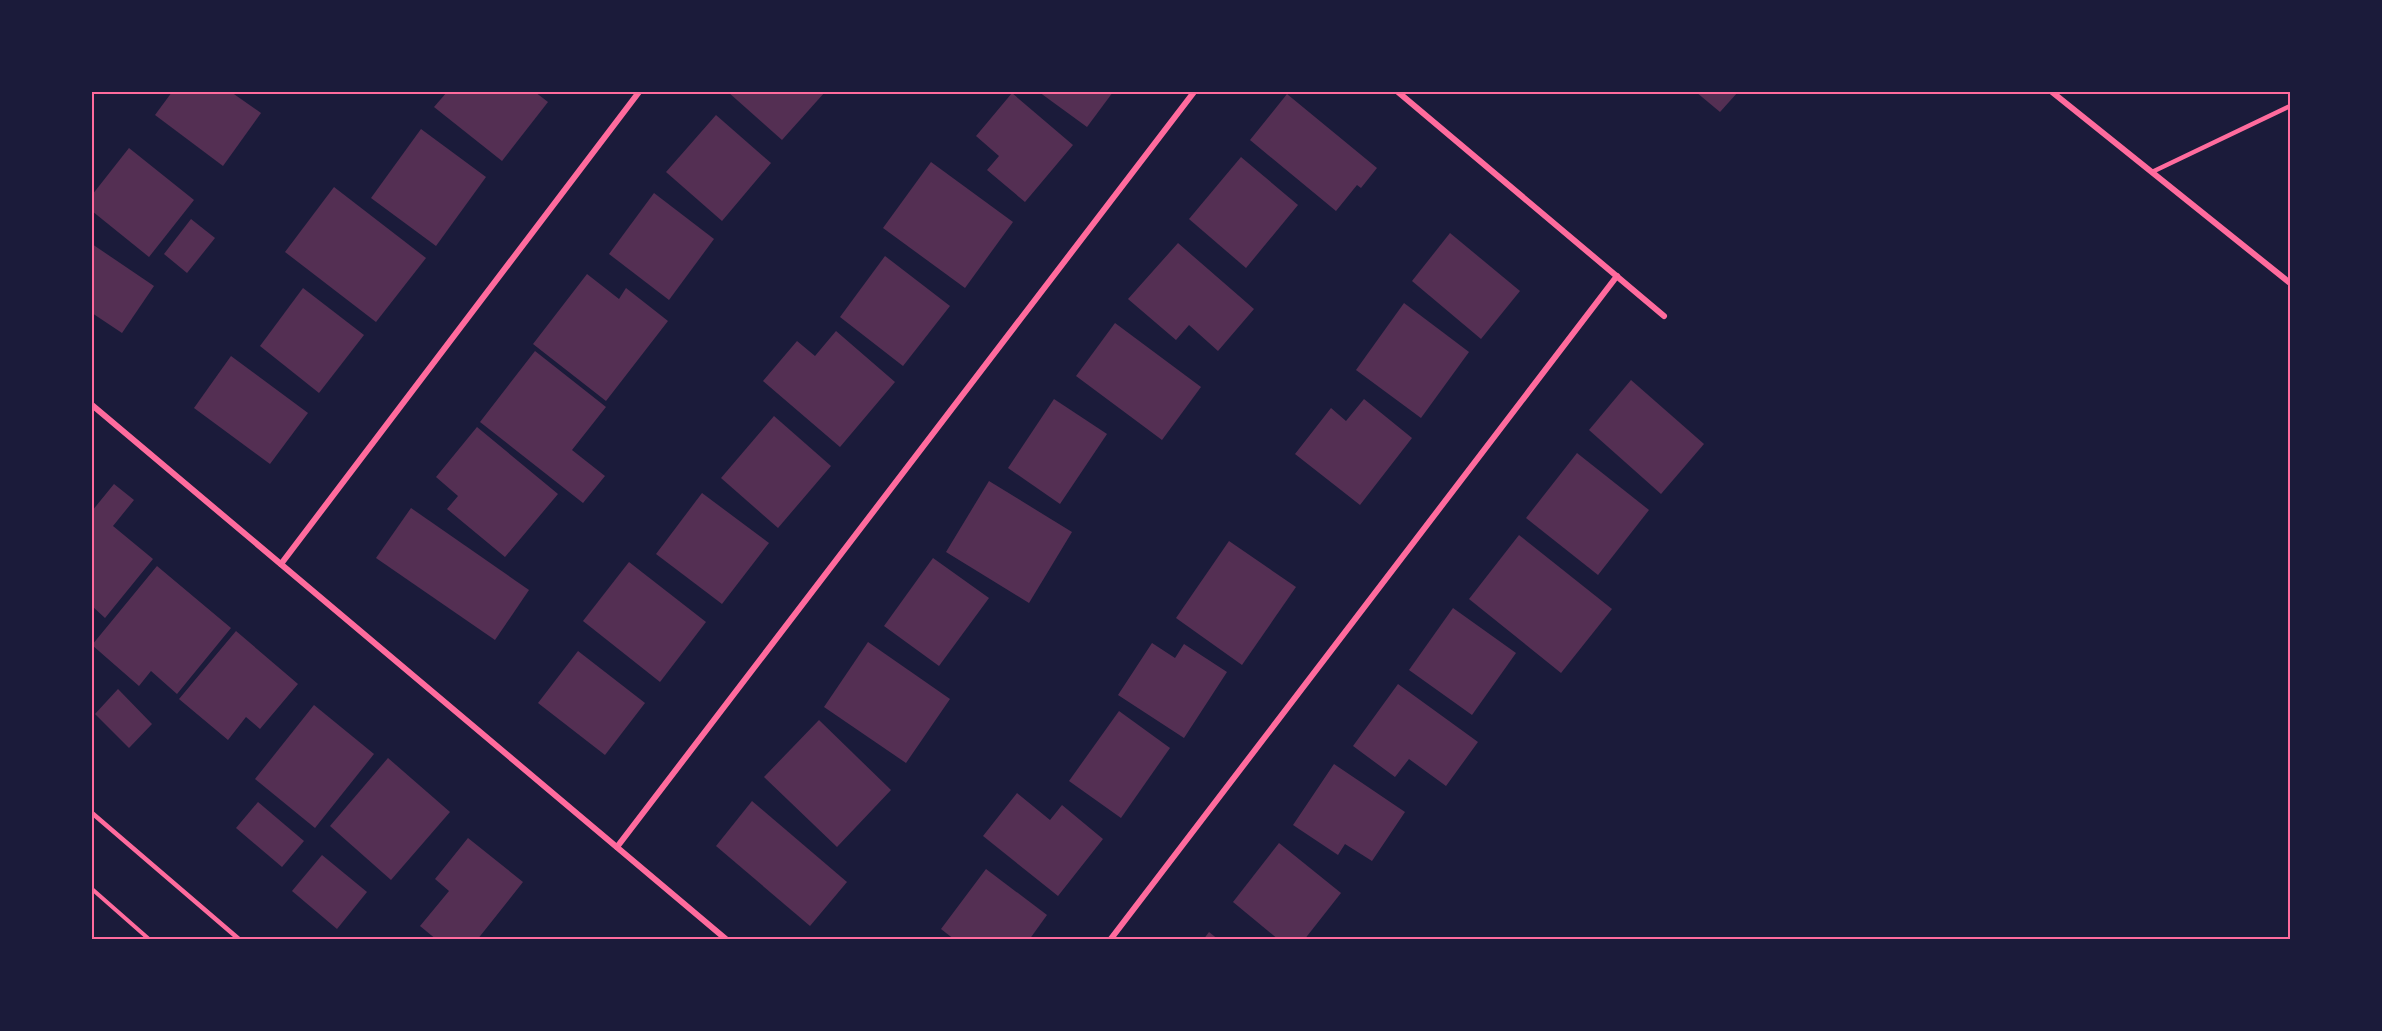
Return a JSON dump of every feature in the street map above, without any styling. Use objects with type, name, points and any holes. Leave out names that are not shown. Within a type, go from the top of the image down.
[{"type":"street","points":[[281,564],[639,92]]},
{"type":"street","points":[[617,847],[1194,92]]},
{"type":"street","points":[[1398,92],[1664,316]]},
{"type":"street","points":[[2052,92],[2290,283]]},
{"type":"street","points":[[1110,939],[1617,276]]},
{"type":"street","points":[[92,405],[728,939]]},
{"type":"lane","points":[[2152,172],[2290,105]]},
{"type":"lane","points":[[92,813],[240,939]]},
{"type":"path","points":[[92,891],[150,939]]},
{"type":"building","points":[[172,92],[231,92],[261,113],[223,166],[155,115]]},
{"type":"building","points":[[447,92],[535,92],[548,102],[502,161],[434,107]]},
{"type":"building","points":[[728,92],[825,92],[782,140]]},
{"type":"building","points":[[1039,92],[1113,92],[1087,127]]},
{"type":"building","points":[[1696,92],[1738,92],[1720,112]]},
{"type":"building","points":[[1012,93],[1073,145],[1025,202],[987,170],[999,156],[976,136]]},
{"type":"building","points":[[1287,94],[1377,168],[1361,188],[1357,185],[1336,211],[1250,140]]},
{"type":"building","points":[[716,115],[771,163],[722,221],[666,172]]},
{"type":"building","points":[[421,129],[486,177],[436,246],[371,198]]},
{"type":"building","points":[[129,148],[194,200],[149,257],[92,211],[92,195]]},
{"type":"building","points":[[1241,157],[1298,205],[1246,268],[1189,219]]},
{"type":"building","points":[[931,162],[1013,222],[965,288],[883,228]]},
{"type":"building","points":[[334,187],[426,258],[376,322],[285,252]]},
{"type":"building","points":[[654,193],[714,239],[669,300],[609,254]]},
{"type":"building","points":[[191,219],[215,238],[187,273],[164,254]]},
{"type":"building","points":[[1450,233],[1520,291],[1481,339],[1412,281]]},
{"type":"building","points":[[1178,243],[1254,309],[1218,351],[1189,325],[1176,340],[1128,299]]},
{"type":"building","points":[[92,244],[154,286],[122,333],[92,313]]},
{"type":"building","points":[[885,256],[950,306],[903,366],[840,317]]},
{"type":"building","points":[[587,274],[619,299],[626,288],[668,321],[606,401],[533,344]]},
{"type":"building","points":[[303,288],[364,335],[319,393],[260,346]]},
{"type":"building","points":[[1404,303],[1469,352],[1421,418],[1356,370]]},
{"type":"building","points":[[1115,323],[1201,387],[1162,440],[1076,376]]},
{"type":"building","points":[[836,331],[895,382],[840,447],[763,381],[797,341],[815,356]]},
{"type":"building","points":[[535,351],[606,407],[572,450],[605,476],[583,503],[480,422]]},
{"type":"building","points":[[231,356],[308,413],[270,464],[194,408]]},
{"type":"building","points":[[1631,380],[1704,444],[1661,494],[1589,430]]},
{"type":"building","points":[[1054,399],[1107,434],[1060,504],[1008,468]]},
{"type":"building","points":[[1364,399],[1412,438],[1360,505],[1295,454],[1331,408],[1346,421]]},
{"type":"building","points":[[774,416],[831,466],[778,528],[721,478]]},
{"type":"building","points":[[477,427],[558,494],[505,557],[447,509],[458,496],[436,477]]},
{"type":"building","points":[[1577,453],[1649,510],[1598,575],[1526,518]]},
{"type":"building","points":[[989,481],[1072,532],[1029,603],[946,552]]},
{"type":"building","points":[[114,484],[134,500],[113,526],[153,559],[105,618],[92,606],[92,511]]},
{"type":"building","points":[[702,493],[769,543],[722,604],[656,554]]},
{"type":"building","points":[[411,508],[529,590],[495,640],[376,558]]},
{"type":"building","points":[[1519,535],[1612,609],[1561,673],[1469,599]]},
{"type":"building","points":[[1229,541],[1296,587],[1242,665],[1176,618]]},
{"type":"building","points":[[933,558],[989,598],[939,666],[884,626]]},
{"type":"building","points":[[629,562],[706,622],[660,682],[583,621]]},
{"type":"building","points":[[157,566],[231,628],[177,694],[151,671],[139,686],[92,645]]},
{"type":"building","points":[[1453,608],[1516,653],[1472,715],[1409,670]]},
{"type":"building","points":[[236,631],[298,684],[260,729],[246,717],[228,740],[179,699]]},
{"type":"building","points":[[868,642],[950,699],[906,763],[824,707]]},
{"type":"building","points":[[1152,643],[1175,658],[1184,644],[1227,672],[1184,738],[1118,695]]},
{"type":"building","points":[[578,651],[645,703],[605,755],[538,703]]},
{"type":"building","points":[[1398,684],[1478,742],[1446,786],[1409,759],[1395,777],[1353,746]]},
{"type":"building","points":[[118,689],[152,724],[129,748],[95,714]]},
{"type":"building","points":[[314,705],[374,754],[315,828],[255,779]]},
{"type":"building","points":[[1119,711],[1170,748],[1121,818],[1069,781]]},
{"type":"building","points":[[819,720],[891,790],[837,847],[764,777]]},
{"type":"building","points":[[388,758],[450,812],[391,880],[330,826]]},
{"type":"building","points":[[1334,764],[1405,812],[1372,861],[1345,844],[1338,855],[1293,825]]},
{"type":"building","points":[[1017,793],[1050,820],[1062,805],[1103,839],[1058,896],[983,836]]},
{"type":"building","points":[[752,801],[847,882],[810,926],[716,846]]},
{"type":"building","points":[[258,802],[304,841],[282,867],[236,828]]},
{"type":"building","points":[[468,838],[523,882],[477,940],[437,940],[420,926],[449,891],[435,879]]},
{"type":"building","points":[[1279,843],[1341,893],[1304,940],[1279,940],[1233,902]]},
{"type":"building","points":[[322,855],[367,892],[337,929],[292,891]]},
{"type":"building","points":[[986,869],[1047,915],[1029,940],[955,940],[941,929]]},
{"type":"building","points":[[1209,932],[1219,940],[1203,940]]}]
